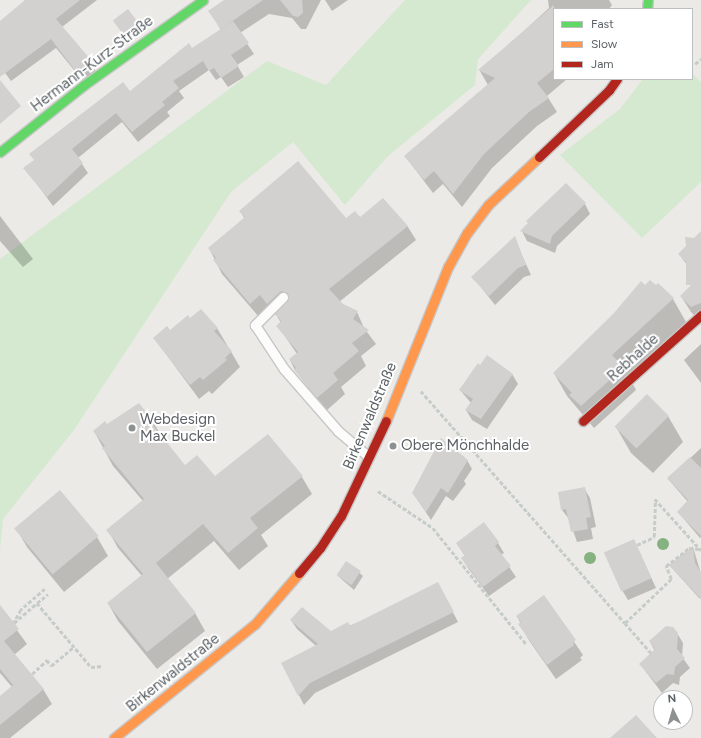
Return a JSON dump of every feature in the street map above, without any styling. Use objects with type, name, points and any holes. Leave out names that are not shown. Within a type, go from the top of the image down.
[{"type":"street","name":"Hermann-Kurz-Straße","points":[[0,152],[84,85],[203,0]]},
{"type":"street","name":"Birkenwaldstraße","points":[[114,738],[213,660],[255,624],[320,548],[341,516],[369,457],[448,267],[467,234],[488,205],[609,90],[616,80]]},
{"type":"street","name":"Rebhalde","points":[[583,421],[701,315]]},
{"type":"lane","points":[[283,297],[255,325],[284,369],[338,431],[369,457]]},
{"type":"path","points":[[695,64],[701,59]]},
{"type":"path","points":[[403,378],[418,387],[651,653]]},
{"type":"path","points":[[358,479],[433,528],[527,645]]},
{"type":"path","points":[[637,545],[654,537],[655,499],[696,542],[694,543],[700,550]]},
{"type":"path","points":[[625,623],[671,579],[666,566],[689,548],[700,550]]},
{"type":"path","points":[[45,589],[21,610],[14,623],[48,594]]},
{"type":"path","points":[[37,603],[91,667],[103,666]]},
{"type":"path","points":[[32,674],[47,660],[51,666],[74,647]]},
{"type":"green space","points":[[405,0],[531,0],[478,59],[475,85],[388,156],[345,205],[293,142],[231,192],[74,430],[3,519],[0,549],[0,259],[267,61],[326,85]]},
{"type":"green space","points":[[693,74],[701,82],[701,182],[642,238],[560,155],[620,109],[642,80],[693,80]]},
{"type":"building","points":[[25,0],[80,0],[56,19],[92,61],[77,73],[51,39],[0,77],[0,21]]},
{"type":"building","points":[[224,0],[263,0],[221,29],[208,11]]},
{"type":"building","points":[[280,0],[302,0],[303,13],[298,17],[293,16]]},
{"type":"building","points":[[554,5],[553,70],[537,83],[549,98],[529,112],[484,154],[453,194],[434,171],[424,180],[404,156],[495,78],[478,70]]},
{"type":"building","points":[[128,9],[140,25],[125,36],[113,20]]},
{"type":"building","points":[[233,21],[249,43],[231,55],[239,66],[221,78],[214,68],[209,71],[203,61],[173,81],[179,88],[162,102],[165,105],[132,132],[116,113],[72,149],[83,163],[47,197],[23,168],[34,160],[29,154],[123,82],[130,91],[189,43],[192,48]]},
{"type":"building","points":[[0,80],[21,106],[0,124]]},
{"type":"building","points":[[298,161],[346,218],[355,211],[360,217],[383,198],[408,226],[329,289],[343,304],[358,311],[353,319],[369,330],[352,343],[359,351],[333,373],[338,380],[317,398],[294,370],[296,368],[289,359],[298,352],[276,326],[281,321],[275,313],[287,301],[287,293],[281,291],[267,304],[260,295],[250,304],[213,260],[216,258],[208,248],[245,217],[239,211]]},
{"type":"building","points":[[566,183],[586,203],[552,236],[550,244],[520,231],[528,223],[526,221]]},
{"type":"building","points":[[701,231],[701,303],[691,307],[680,296],[691,285],[686,285],[686,262],[678,254],[686,246],[685,237],[694,238]]},
{"type":"building","points":[[515,236],[526,265],[518,268],[489,296],[471,277]]},
{"type":"building","points":[[650,280],[656,285],[658,283],[674,298],[612,355],[624,367],[581,406],[569,395],[572,393],[553,373],[614,313],[641,281],[645,285]]},
{"type":"building","points":[[201,309],[218,328],[214,331],[232,351],[225,358],[227,360],[203,380],[200,377],[190,385],[153,338],[167,326],[170,330],[188,315],[190,318]]},
{"type":"building","points":[[487,355],[513,374],[481,419],[465,410],[473,399],[459,390],[478,363],[480,365]]},
{"type":"building","points":[[647,394],[669,416],[636,448],[614,427]]},
{"type":"building","points":[[139,403],[154,422],[152,424],[185,465],[197,455],[215,476],[268,434],[303,476],[250,518],[258,528],[228,553],[203,524],[156,563],[196,613],[147,652],[107,603],[143,574],[106,530],[144,499],[102,448],[105,446],[93,431],[105,421],[107,424]]},
{"type":"building","points":[[441,438],[468,460],[448,493],[441,488],[426,512],[412,493]]},
{"type":"building","points":[[690,457],[701,468],[701,536],[677,512],[688,500],[667,478]]},
{"type":"building","points":[[585,487],[591,517],[586,518],[588,529],[571,532],[566,509],[561,510],[558,492]]},
{"type":"building","points":[[60,490],[99,536],[53,575],[14,529]]},
{"type":"building","points":[[484,522],[499,542],[495,546],[511,566],[483,587],[461,558],[465,555],[456,543]]},
{"type":"building","points":[[634,539],[651,578],[621,592],[604,552]]},
{"type":"building","points":[[693,546],[695,563],[701,573],[701,599],[669,565]]},
{"type":"building","points":[[346,561],[361,571],[351,585],[336,575]]},
{"type":"building","points":[[438,582],[454,612],[310,683],[298,696],[281,663],[318,644],[290,620],[302,607],[331,631],[348,622],[350,626]]},
{"type":"building","points":[[544,595],[576,640],[573,642],[574,645],[547,665],[518,624],[521,622],[516,616]]},
{"type":"building","points":[[0,605],[19,629],[4,641],[44,689],[0,725],[0,696],[13,685],[0,669]]},
{"type":"building","points":[[666,626],[673,627],[678,633],[677,649],[685,658],[675,667],[674,675],[667,674],[656,683],[639,664],[655,649],[649,641]]},
{"type":"building","points":[[636,715],[657,738],[610,738]]},
{"type":"traffic: fast","points":[[0,152],[84,85],[203,0]]},
{"type":"traffic: fast","points":[[647,8],[648,0]]},
{"type":"traffic: slow","points":[[386,421],[448,267],[467,233],[488,205],[539,157]]},
{"type":"traffic: slow","points":[[114,738],[255,624],[299,573]]},
{"type":"traffic: jam","points":[[539,157],[609,90],[616,80]]},
{"type":"traffic: jam","points":[[583,421],[701,315]]},
{"type":"traffic: jam","points":[[299,573],[320,548],[341,516],[386,421]]},
{"type":"place","name":"Webdesign Max Buckel","points":[[132,428]]},
{"type":"place","name":"Obere Mönchhalde","points":[[393,446]]}]
